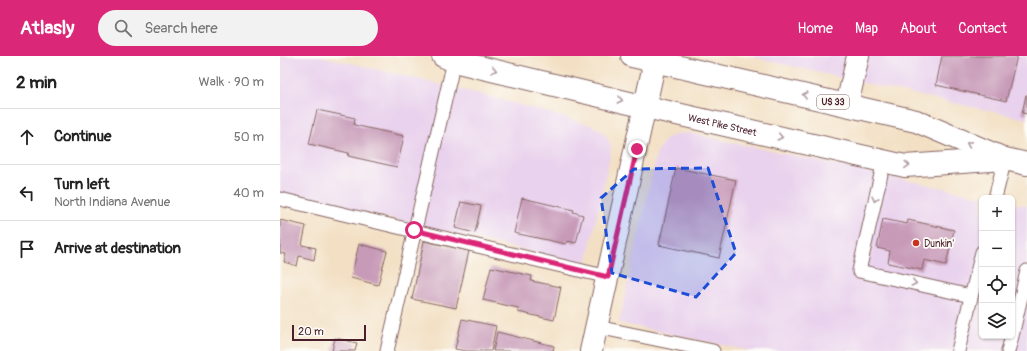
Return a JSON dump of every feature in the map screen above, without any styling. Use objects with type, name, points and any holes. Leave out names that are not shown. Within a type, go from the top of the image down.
[{"type":"main road","name":"West Pike Street","points":[[632,56],[656,59],[916,121],[1005,159],[1027,164]]},
{"type":"main road","points":[[847,105],[858,56]]},
{"type":"main road","name":"West Pike Street","points":[[448,59],[646,107],[905,166],[1005,159]]},
{"type":"main road","points":[[591,351],[656,59]]},
{"type":"lane","points":[[387,351],[414,230],[448,59]]},
{"type":"lane","points":[[997,195],[1005,159]]},
{"type":"lane","points":[[884,161],[859,271],[971,296]]},
{"type":"lane","points":[[280,199],[608,277]]},
{"type":"lane","points":[[958,351],[979,264]]},
{"type":"lane","points":[[1015,323],[1027,271]]},
{"type":"lane","points":[[597,327],[713,351]]},
{"type":"lane","points":[[1008,351],[1011,339]]},
{"type":"highlighted area","points":[[708,168],[736,253],[696,297],[612,273],[601,198],[634,169]]},
{"type":"shaded area","points":[[280,56],[320,56],[488,96],[591,125],[601,130],[611,146],[610,156],[586,265],[280,193]]},
{"type":"shaded area","points":[[749,56],[1027,56],[1027,119],[880,87]]},
{"type":"shaded area","points":[[689,133],[979,196],[979,339],[1015,339],[1015,204],[1027,206],[1027,351],[751,351],[619,323],[656,156],[666,139],[676,134]]},
{"type":"building","points":[[942,56],[1017,56],[1006,101],[936,85]]},
{"type":"building","points":[[1027,95],[1027,114],[1022,113]]},
{"type":"building","points":[[317,110],[355,118],[354,125],[404,136],[397,167],[348,156],[349,153],[309,144]]},
{"type":"building","points":[[676,168],[736,180],[719,258],[659,245]]},
{"type":"building","points":[[522,198],[574,210],[573,212],[583,215],[576,243],[567,241],[566,244],[514,233]]},
{"type":"building","points":[[461,202],[481,206],[475,233],[455,228]]},
{"type":"building","points":[[883,219],[907,224],[908,220],[954,230],[946,265],[924,260],[922,270],[888,263],[890,251],[877,248]]},
{"type":"building","points":[[280,220],[306,226],[302,245],[316,248],[314,260],[299,256],[297,266],[284,262],[286,254],[280,253]]},
{"type":"building","points":[[424,241],[469,251],[456,308],[412,299]]},
{"type":"building","points":[[359,244],[387,251],[378,285],[351,278]]},
{"type":"building","points":[[491,267],[532,276],[531,281],[561,287],[554,320],[518,312],[518,308],[483,300]]},
{"type":"building","points":[[462,319],[496,326],[491,351],[466,351],[455,349]]},
{"type":"building","points":[[497,332],[554,346],[553,351],[493,351]]},
{"type":"building","points":[[335,338],[357,343],[355,351],[332,351]]},
{"type":"place","name":"Dunkin'","points":[[916,243]]},
{"type":"route","points":[[414,230],[608,277],[637,149]]}]
